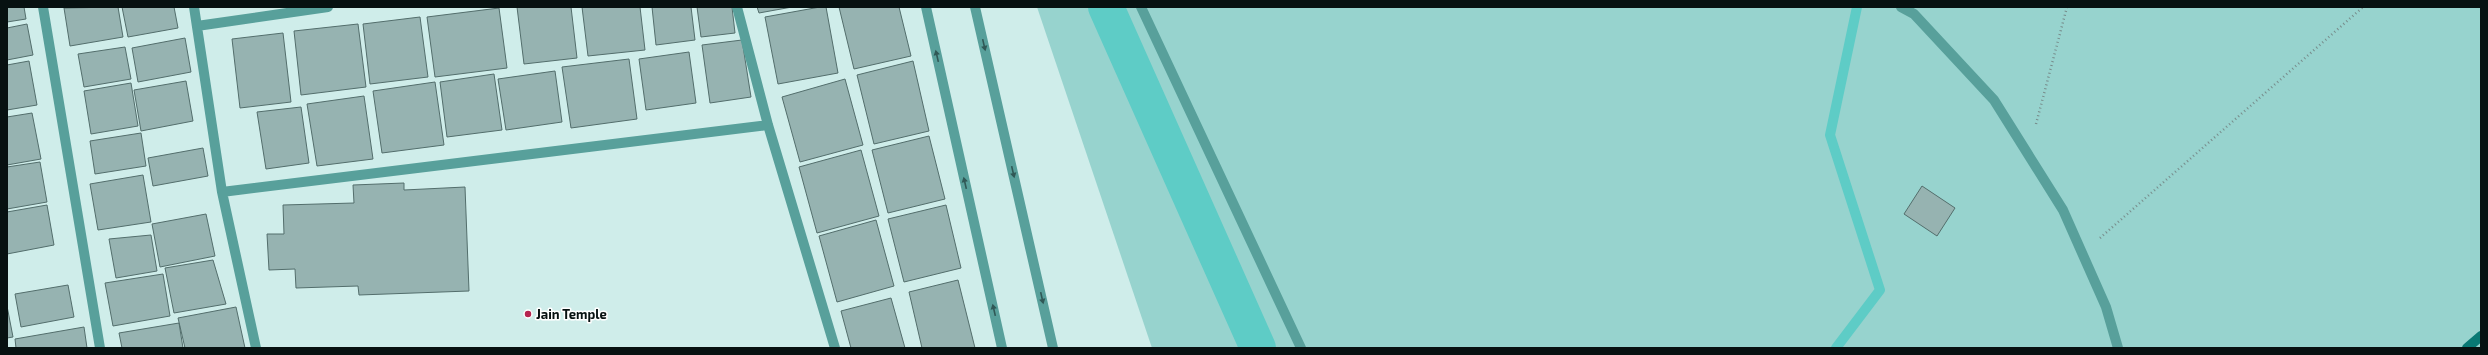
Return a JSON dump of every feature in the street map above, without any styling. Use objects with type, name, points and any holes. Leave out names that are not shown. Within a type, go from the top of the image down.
[{"type":"main road","points":[[2467,348],[2481,336]]},
{"type":"street","points":[[43,7],[100,348]]},
{"type":"street","points":[[194,7],[222,192],[256,348]]},
{"type":"street","points":[[197,26],[328,7]]},
{"type":"street","points":[[737,7],[768,125],[834,348]]},
{"type":"street","points":[[926,7],[1002,348]]},
{"type":"street","points":[[975,7],[1052,348]]},
{"type":"street","points":[[1140,7],[1301,348]]},
{"type":"street","points":[[1901,7],[1914,14],[1994,100],[2028,153],[2063,210],[2083,253],[2106,307],[2118,348]]},
{"type":"street","points":[[222,192],[768,125]]},
{"type":"path","points":[[2028,153],[2068,7]]},
{"type":"path","points":[[2083,253],[2363,7]]},
{"type":"shaded area","points":[[1037,7],[2481,7],[2481,348],[1152,348]]},
{"type":"building","points":[[7,7],[24,7],[26,19],[7,22]]},
{"type":"building","points":[[118,7],[123,37],[70,46],[64,8]]},
{"type":"building","points":[[122,7],[174,7],[178,28],[128,37]]},
{"type":"building","points":[[517,7],[571,7],[577,58],[524,64]]},
{"type":"building","points":[[582,7],[640,7],[645,50],[588,56]]},
{"type":"building","points":[[652,7],[691,7],[695,40],[656,45]]},
{"type":"building","points":[[697,7],[732,7],[735,33],[701,37]]},
{"type":"building","points":[[757,7],[792,7],[759,13]]},
{"type":"building","points":[[826,7],[838,73],[778,84],[765,17]]},
{"type":"building","points":[[839,7],[899,7],[911,56],[854,69]]},
{"type":"building","points":[[499,8],[507,68],[435,77],[427,17]]},
{"type":"building","points":[[420,17],[428,77],[370,84],[363,24]]},
{"type":"building","points":[[27,24],[33,55],[7,60],[7,28]]},
{"type":"building","points":[[358,24],[366,87],[301,95],[294,31]]},
{"type":"building","points":[[283,33],[291,102],[240,108],[232,39]]},
{"type":"building","points":[[185,38],[191,72],[138,82],[132,48]]},
{"type":"building","points":[[742,40],[751,97],[710,103],[702,45]]},
{"type":"building","points":[[125,47],[131,79],[84,87],[78,54]]},
{"type":"building","points":[[689,52],[696,103],[646,110],[639,59]]},
{"type":"building","points":[[629,59],[637,119],[571,128],[562,67]]},
{"type":"building","points":[[29,61],[37,105],[7,110],[7,65]]},
{"type":"building","points":[[913,61],[929,131],[874,144],[857,75]]},
{"type":"building","points":[[555,71],[562,122],[506,130],[498,79]]},
{"type":"building","points":[[494,74],[502,130],[447,137],[440,82]]},
{"type":"building","points":[[845,79],[863,145],[800,162],[782,97]]},
{"type":"building","points":[[186,81],[193,121],[141,131],[134,90]]},
{"type":"building","points":[[435,82],[444,145],[382,153],[373,91]]},
{"type":"building","points":[[131,83],[138,126],[91,134],[84,91]]},
{"type":"building","points":[[364,96],[373,159],[317,166],[307,104]]},
{"type":"building","points":[[301,107],[309,163],[266,169],[257,112]]},
{"type":"building","points":[[32,113],[41,159],[7,165],[7,117]]},
{"type":"building","points":[[141,133],[146,166],[95,174],[90,141]]},
{"type":"building","points":[[929,136],[945,199],[888,213],[872,150]]},
{"type":"building","points":[[203,148],[208,176],[153,186],[148,158]]},
{"type":"building","points":[[861,150],[879,216],[817,233],[799,167]]},
{"type":"building","points":[[40,162],[47,202],[7,209],[7,167]]},
{"type":"building","points":[[143,175],[151,222],[98,230],[90,184]]},
{"type":"building","points":[[404,183],[404,190],[465,187],[469,291],[359,295],[358,286],[296,288],[295,269],[269,270],[267,234],[284,234],[283,205],[354,203],[353,185]]},
{"type":"building","points":[[1922,186],[1955,208],[1937,236],[1904,214]]},
{"type":"building","points":[[47,205],[54,245],[7,254],[7,212]]},
{"type":"building","points":[[946,205],[961,268],[904,282],[888,219]]},
{"type":"building","points":[[206,214],[215,256],[160,267],[152,224]]},
{"type":"building","points":[[876,220],[894,286],[837,302],[819,236]]},
{"type":"building","points":[[151,235],[157,271],[116,278],[109,239]]},
{"type":"building","points":[[213,260],[226,304],[174,313],[165,268]]},
{"type":"building","points":[[163,274],[170,316],[113,326],[105,283]]},
{"type":"building","points":[[958,280],[975,348],[922,348],[909,292]]},
{"type":"building","points":[[68,285],[74,317],[21,327],[15,294]]},
{"type":"building","points":[[891,298],[905,348],[851,348],[841,311]]},
{"type":"building","points":[[7,306],[13,337],[7,338]]},
{"type":"building","points":[[236,307],[245,348],[185,348],[178,318]]},
{"type":"building","points":[[179,323],[183,348],[122,348],[119,333]]},
{"type":"building","points":[[84,327],[87,348],[16,348],[15,339]]},
{"type":"waterway","points":[[1106,7],[1258,348]]},
{"type":"waterway","points":[[1836,348],[1880,290],[1830,135],[1857,7]]},
{"type":"place","name":"Jain Temple","points":[[528,314]]}]
